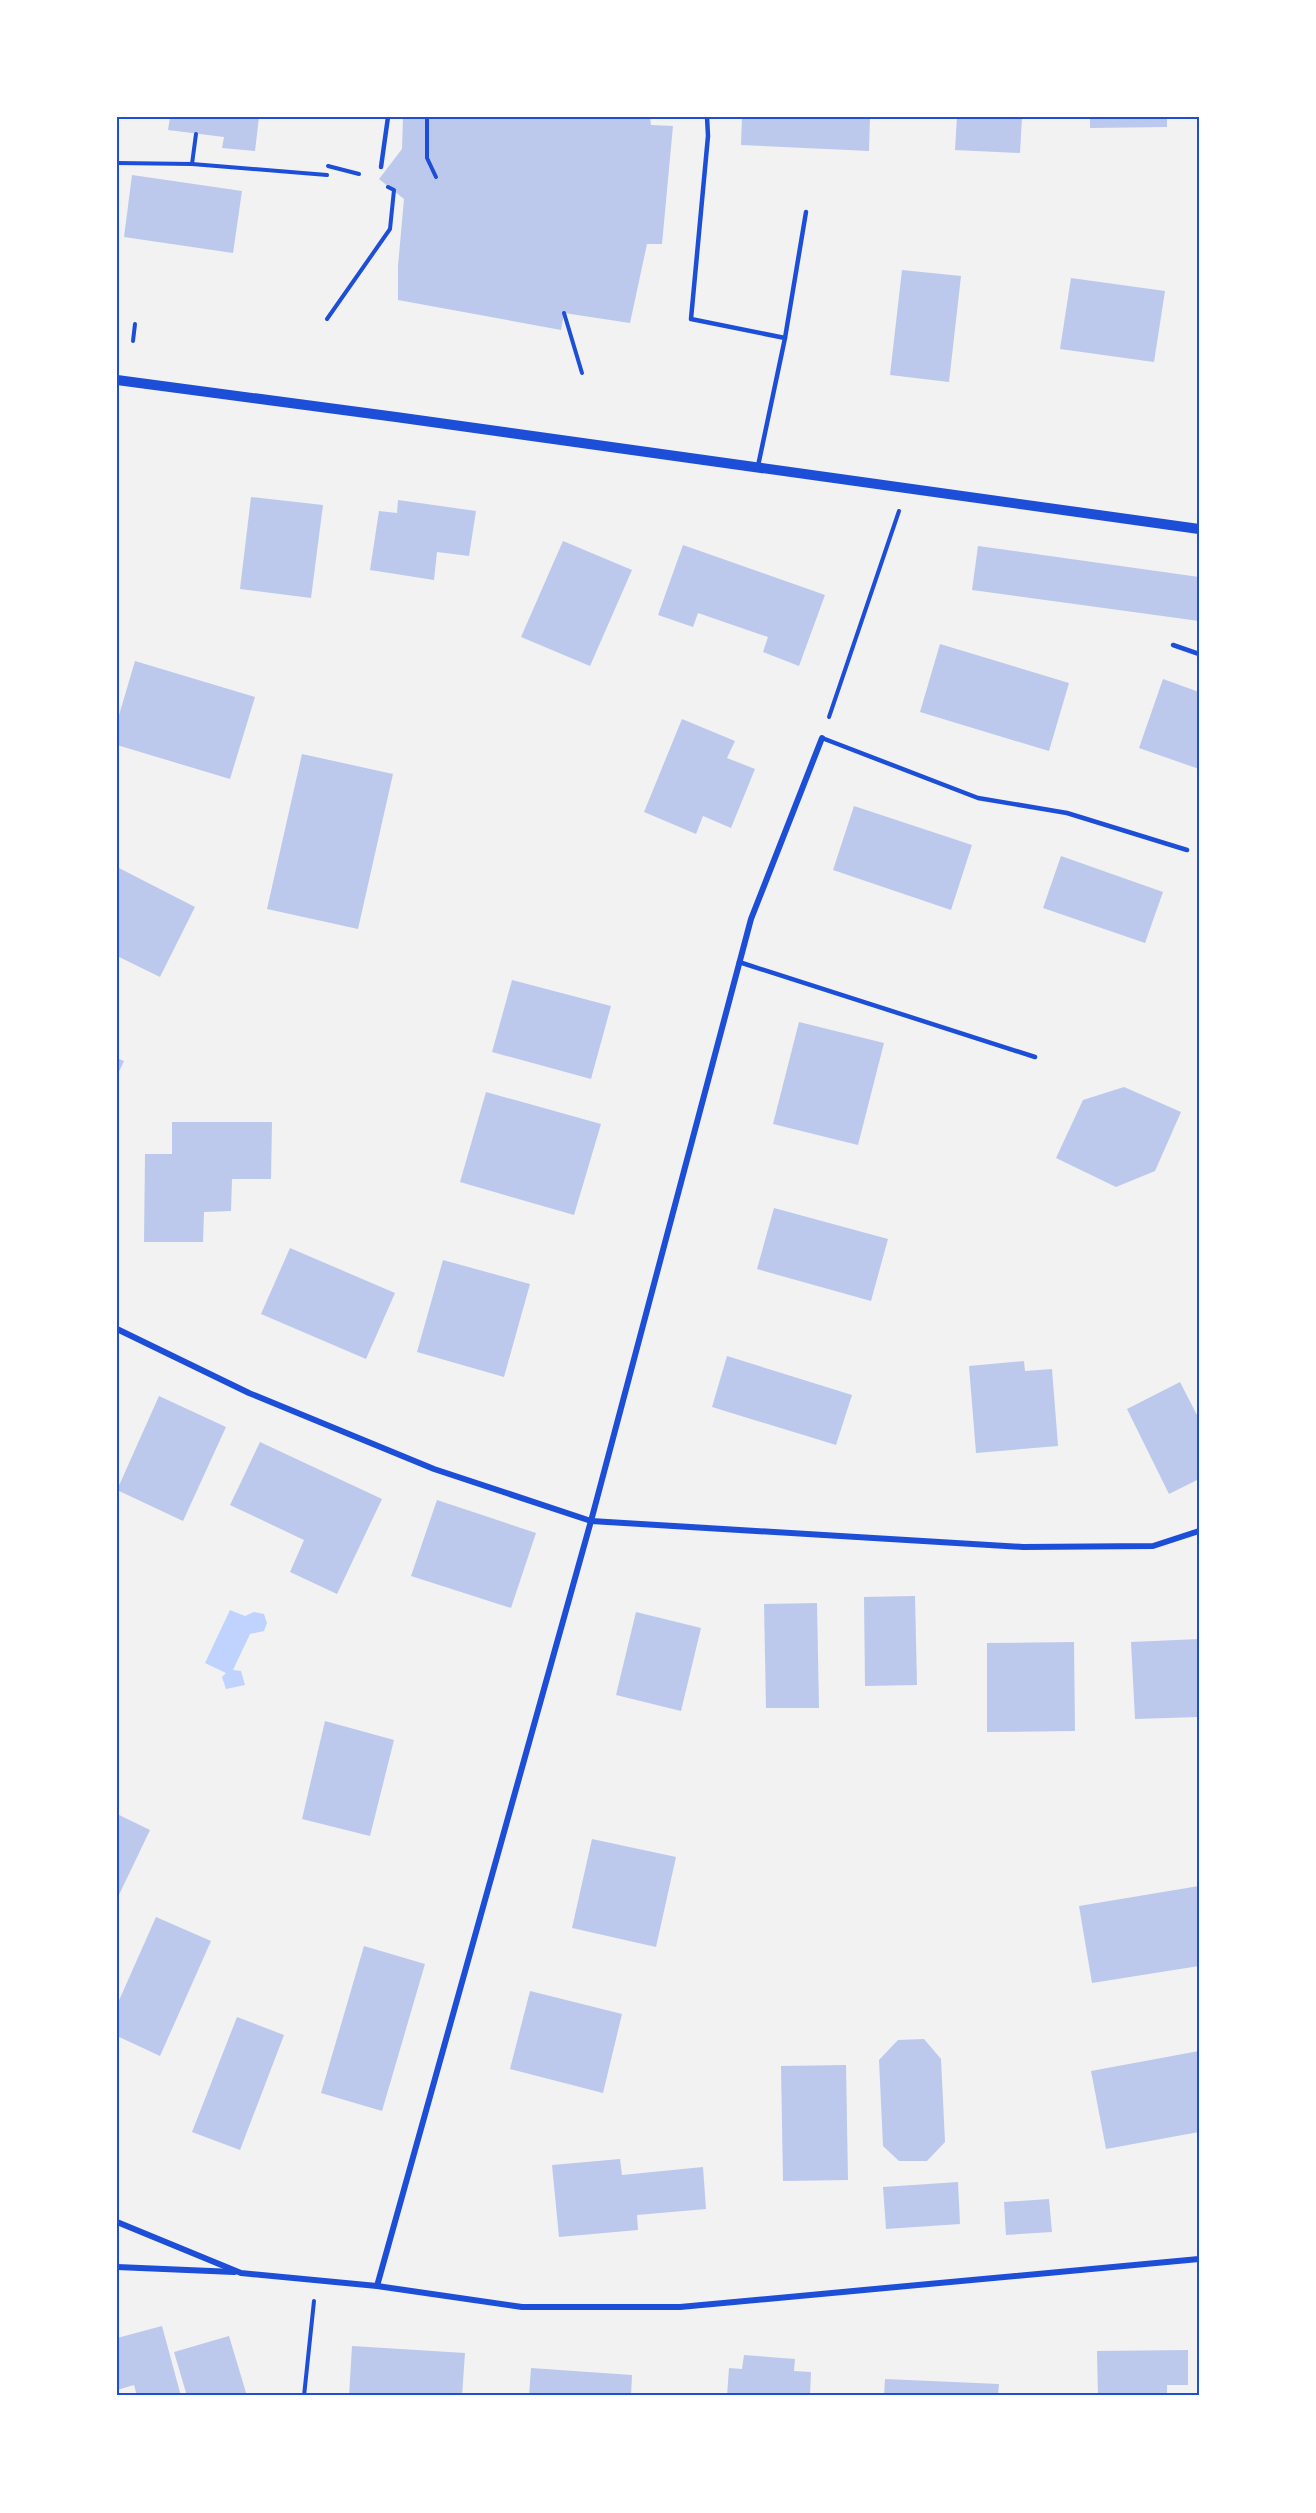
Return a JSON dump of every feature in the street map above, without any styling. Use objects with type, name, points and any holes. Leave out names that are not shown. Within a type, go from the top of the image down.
[{"type":"street","points":[[117,380],[1199,529]]},
{"type":"street","points":[[377,2286],[591,1521],[751,919],[822,738]]},
{"type":"street","points":[[117,1329],[249,1392],[412,1460],[591,1521],[1023,1547],[1153,1546],[1199,1531]]},
{"type":"street","points":[[117,2222],[241,2272]]},
{"type":"street","points":[[117,2267],[241,2272],[377,2286],[522,2307],[680,2307],[1199,2259]]},
{"type":"lane","points":[[381,167],[388,117]]},
{"type":"lane","points":[[707,117],[708,135],[691,319],[785,338]]},
{"type":"lane","points":[[757,468],[785,338],[806,212]]},
{"type":"lane","points":[[1173,645],[1199,654]]},
{"type":"lane","points":[[822,738],[978,798],[1067,813],[1187,850]]},
{"type":"lane","points":[[740,962],[1035,1057]]},
{"type":"path","points":[[428,117],[427,158],[436,177]]},
{"type":"path","points":[[192,164],[196,134]]},
{"type":"path","points":[[117,163],[192,164],[327,175]]},
{"type":"path","points":[[328,166],[352,170],[362,175]]},
{"type":"path","points":[[327,319],[390,229],[394,190],[383,185]]},
{"type":"path","points":[[564,313],[582,374]]},
{"type":"path","points":[[133,341],[135,324]]},
{"type":"path","points":[[822,738],[905,489]]},
{"type":"path","points":[[304,2396],[316,2281]]},
{"type":"water","points":[[230,1610],[245,1616],[254,1612],[264,1614],[267,1623],[264,1631],[250,1634],[233,1670],[241,1671],[245,1685],[226,1689],[222,1677],[226,1673],[205,1663]]},
{"type":"building","points":[[170,117],[259,117],[255,151],[222,148],[224,137],[168,130]]},
{"type":"building","points":[[403,117],[650,117],[651,125],[673,126],[662,244],[647,244],[630,323],[564,313],[561,330],[398,300],[398,266],[404,199],[379,179],[402,149]]},
{"type":"building","points":[[742,117],[870,117],[869,151],[741,145]]},
{"type":"building","points":[[957,117],[1022,117],[1020,153],[955,150]]},
{"type":"building","points":[[1090,117],[1167,117],[1167,127],[1090,128]]},
{"type":"building","points":[[132,175],[242,191],[233,253],[124,237]]},
{"type":"building","points":[[902,270],[961,276],[949,382],[890,375]]},
{"type":"building","points":[[1071,278],[1165,291],[1154,362],[1060,349]]},
{"type":"building","points":[[251,497],[323,505],[311,598],[240,589]]},
{"type":"building","points":[[398,500],[476,511],[469,556],[437,552],[434,580],[370,570],[379,511],[397,513]]},
{"type":"building","points":[[563,541],[632,570],[590,666],[521,637]]},
{"type":"building","points":[[683,545],[825,595],[799,666],[763,652],[768,637],[698,613],[693,627],[658,615]]},
{"type":"building","points":[[978,546],[1199,577],[1199,621],[972,590]]},
{"type":"building","points":[[940,644],[1069,683],[1049,751],[920,712]]},
{"type":"building","points":[[135,661],[255,697],[230,779],[117,745],[117,722]]},
{"type":"building","points":[[1163,679],[1199,692],[1199,769],[1139,748]]},
{"type":"building","points":[[682,719],[735,741],[727,758],[755,769],[731,828],[703,816],[696,834],[644,812]]},
{"type":"building","points":[[302,754],[393,774],[358,929],[267,909]]},
{"type":"building","points":[[854,806],[972,845],[951,910],[833,870]]},
{"type":"building","points":[[1061,856],[1163,892],[1145,943],[1043,908]]},
{"type":"building","points":[[117,867],[195,907],[160,977],[117,956]]},
{"type":"building","points":[[512,980],[611,1006],[591,1079],[492,1052]]},
{"type":"building","points":[[799,1022],[884,1043],[858,1145],[773,1124]]},
{"type":"building","points":[[117,1058],[124,1061],[117,1076]]},
{"type":"building","points":[[1124,1087],[1181,1112],[1155,1171],[1116,1187],[1056,1158],[1083,1100]]},
{"type":"building","points":[[486,1092],[601,1124],[574,1215],[460,1182]]},
{"type":"building","points":[[172,1122],[272,1122],[271,1179],[232,1179],[231,1211],[204,1212],[203,1242],[144,1242],[145,1154],[172,1154]]},
{"type":"building","points":[[774,1208],[888,1239],[871,1301],[757,1269]]},
{"type":"building","points":[[290,1248],[395,1293],[366,1359],[261,1314]]},
{"type":"building","points":[[443,1260],[530,1284],[504,1377],[417,1352]]},
{"type":"building","points":[[727,1356],[852,1395],[836,1445],[712,1407]]},
{"type":"building","points":[[1024,1361],[1025,1371],[1052,1369],[1058,1446],[976,1453],[969,1366]]},
{"type":"building","points":[[1180,1382],[1199,1419],[1199,1479],[1169,1494],[1127,1409]]},
{"type":"building","points":[[159,1396],[226,1427],[183,1521],[117,1490]]},
{"type":"building","points":[[260,1442],[382,1499],[337,1594],[290,1572],[304,1540],[230,1505]]},
{"type":"building","points":[[437,1500],[536,1533],[511,1608],[411,1576]]},
{"type":"building","points":[[915,1596],[917,1685],[865,1686],[864,1597]]},
{"type":"building","points":[[817,1603],[819,1708],[766,1708],[764,1604]]},
{"type":"building","points":[[636,1612],[701,1628],[681,1711],[616,1695]]},
{"type":"building","points":[[1199,1639],[1199,1717],[1135,1719],[1131,1642]]},
{"type":"building","points":[[1074,1642],[1075,1731],[987,1732],[987,1643]]},
{"type":"building","points":[[325,1721],[394,1740],[370,1836],[302,1819]]},
{"type":"building","points":[[117,1814],[150,1830],[117,1899]]},
{"type":"building","points":[[592,1839],[676,1857],[656,1947],[572,1928]]},
{"type":"building","points":[[1199,1886],[1199,1966],[1092,1983],[1079,1906]]},
{"type":"building","points":[[156,1917],[211,1941],[160,2056],[117,2036],[117,2005]]},
{"type":"building","points":[[364,1946],[425,1964],[382,2111],[321,2093]]},
{"type":"building","points":[[530,1991],[622,2014],[603,2093],[510,2069]]},
{"type":"building","points":[[237,2017],[284,2035],[240,2150],[192,2132]]},
{"type":"building","points":[[924,2039],[941,2059],[945,2142],[927,2161],[899,2161],[883,2146],[879,2060],[898,2040]]},
{"type":"building","points":[[1199,2051],[1199,2132],[1106,2149],[1091,2071]]},
{"type":"building","points":[[846,2065],[848,2180],[783,2181],[781,2066]]},
{"type":"building","points":[[620,2159],[622,2175],[703,2167],[706,2209],[637,2215],[638,2230],[559,2237],[552,2165]]},
{"type":"building","points":[[958,2182],[960,2224],[886,2229],[883,2187]]},
{"type":"building","points":[[1049,2199],[1052,2232],[1006,2235],[1004,2202]]},
{"type":"building","points":[[162,2326],[181,2396],[137,2396],[134,2385],[117,2390],[117,2338]]},
{"type":"building","points":[[229,2336],[247,2396],[187,2396],[174,2352]]},
{"type":"building","points":[[352,2346],[465,2353],[462,2396],[349,2396]]},
{"type":"building","points":[[1188,2350],[1188,2385],[1167,2385],[1167,2396],[1098,2396],[1097,2351]]},
{"type":"building","points":[[744,2355],[795,2359],[794,2371],[811,2372],[810,2396],[727,2396],[729,2368],[742,2369]]},
{"type":"building","points":[[531,2368],[632,2375],[631,2396],[529,2396]]},
{"type":"building","points":[[885,2379],[999,2384],[998,2396],[884,2396]]}]
